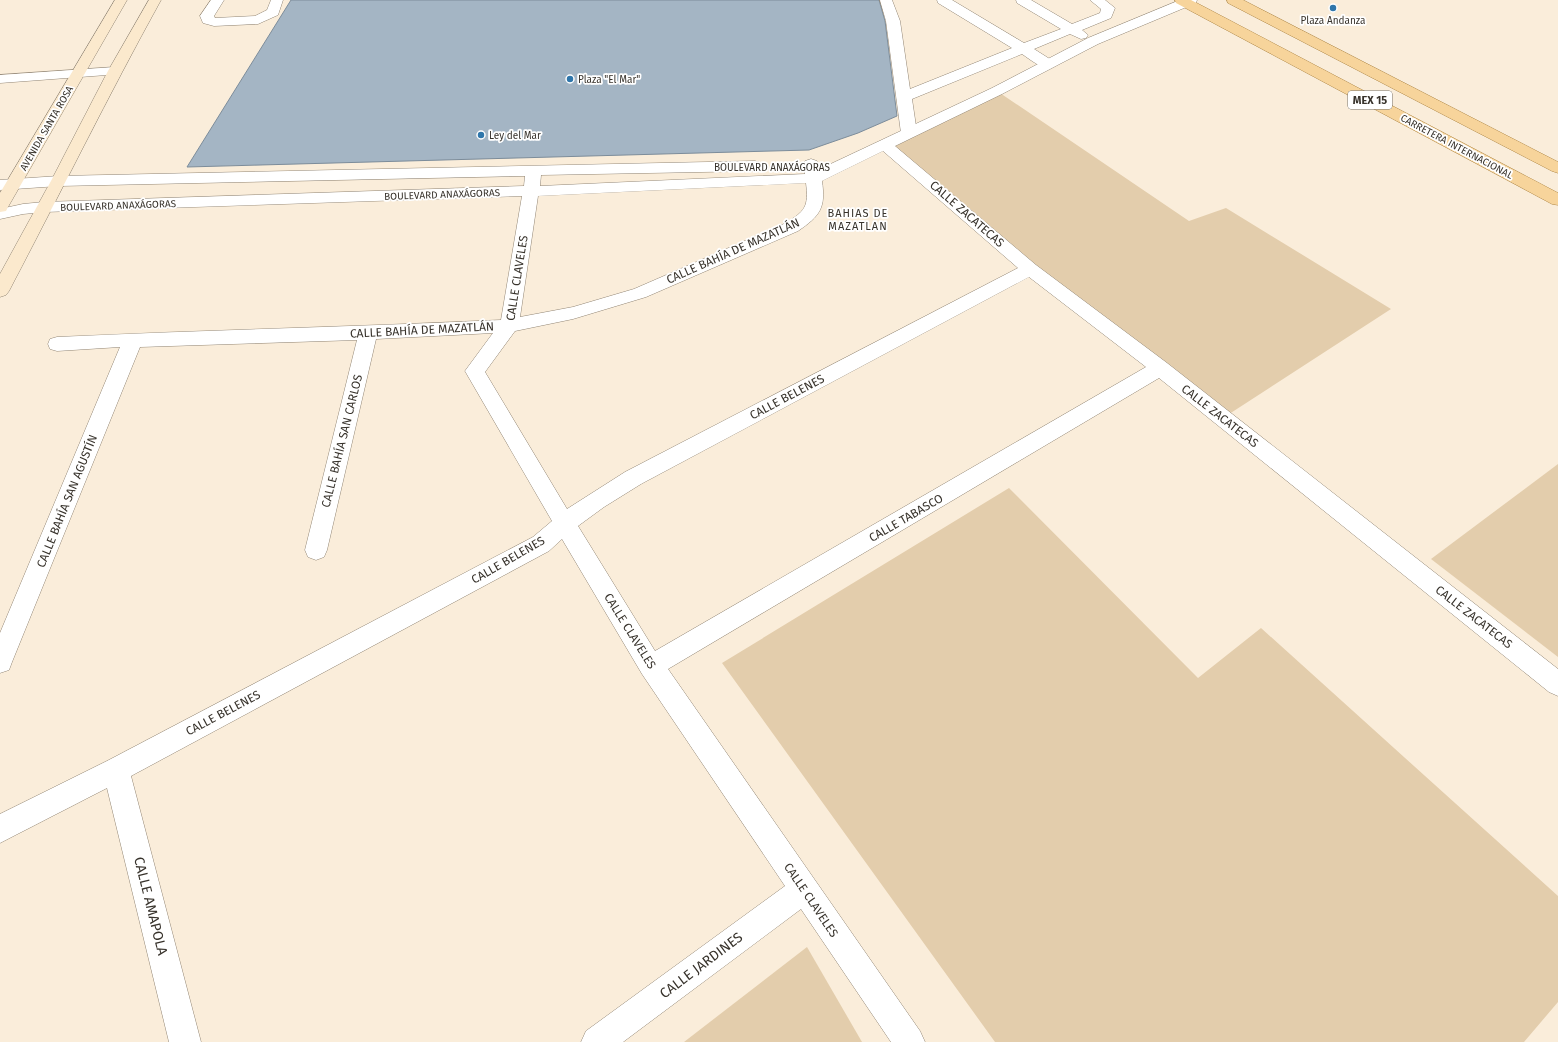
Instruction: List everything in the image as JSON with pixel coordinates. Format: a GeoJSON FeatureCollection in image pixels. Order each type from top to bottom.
{"type":"FeatureCollection","features":[{"type":"Feature","properties":{"kind":"main road","name":"AVENIDA SANTA ROSA"},"geometry":{"type":"LineString","coordinates":[[0,207],[7,185],[79,73],[120,0]]}},
{"type":"Feature","properties":{"kind":"main road"},"geometry":{"type":"LineString","coordinates":[[0,291],[59,181],[115,71],[155,0]]}},
{"type":"Feature","properties":{"kind":"main road","name":"MEX 15"},"geometry":{"type":"LineString","coordinates":[[1233,0],[1557,167]]}},
{"type":"Feature","properties":{"kind":"main road","name":"CARRETERA INTERNACIONAL"},"geometry":{"type":"LineString","coordinates":[[1186,1],[1558,200]]}},
{"type":"Feature","properties":{"kind":"street"},"geometry":{"type":"LineString","coordinates":[[218,0],[207,16],[208,20],[214,22],[258,20],[273,12],[278,0]]}},
{"type":"Feature","properties":{"kind":"street"},"geometry":{"type":"LineString","coordinates":[[886,0],[893,21],[909,133]]}},
{"type":"Feature","properties":{"kind":"street"},"geometry":{"type":"LineString","coordinates":[[942,0],[1048,64]]}},
{"type":"Feature","properties":{"kind":"street"},"geometry":{"type":"LineString","coordinates":[[1022,0],[1093,41]]}},
{"type":"Feature","properties":{"kind":"street"},"geometry":{"type":"LineString","coordinates":[[904,97],[1106,15],[1108,8],[1096,0]]}},
{"type":"Feature","properties":{"kind":"street","name":"BOULEVARD ANAXÁGORAS"},"geometry":{"type":"LineString","coordinates":[[44,207],[531,191],[813,171],[836,166],[885,145],[997,91],[1093,41],[1186,1]]}},
{"type":"Feature","properties":{"kind":"street","name":"AVENIDA SANTA ROSA"},"geometry":{"type":"LineString","coordinates":[[79,73],[115,71]]}},
{"type":"Feature","properties":{"kind":"street"},"geometry":{"type":"LineString","coordinates":[[0,79],[79,73]]}},
{"type":"Feature","properties":{"kind":"street","name":"CALLE ZACATECAS"},"geometry":{"type":"LineString","coordinates":[[885,145],[1030,269],[1160,368],[1558,684]]}},
{"type":"Feature","properties":{"kind":"street","name":"BOULEVARD ANAXÁGORAS"},"geometry":{"type":"LineString","coordinates":[[59,181],[534,172],[813,171]]}},
{"type":"Feature","properties":{"kind":"street","name":"CALLE BAHÍA DE MAZATLÁN"},"geometry":{"type":"LineString","coordinates":[[57,344],[133,340],[368,333],[510,326],[574,313],[626,297],[792,227],[806,218],[814,208],[813,171]]}},
{"type":"Feature","properties":{"kind":"street","name":"CALLE CLAVELES"},"geometry":{"type":"LineString","coordinates":[[534,172],[510,326],[475,370],[564,523],[651,666],[909,1042]]}},
{"type":"Feature","properties":{"kind":"street","name":"AVENIDA SANTA ROSA"},"geometry":{"type":"LineString","coordinates":[[7,185],[59,181]]}},
{"type":"Feature","properties":{"kind":"street"},"geometry":{"type":"LineString","coordinates":[[0,214],[23,209],[44,207]]}},
{"type":"Feature","properties":{"kind":"street","name":"CALLE BELENES"},"geometry":{"type":"LineString","coordinates":[[0,829],[116,770],[541,544],[564,523],[610,491],[633,478],[1030,269]]}},
{"type":"Feature","properties":{"kind":"street","name":"CALLE BAHÍA SAN CARLOS"},"geometry":{"type":"LineString","coordinates":[[316,550],[368,333]]}},
{"type":"Feature","properties":{"kind":"street","name":"CALLE BAHÍA SAN AGUSTÍN"},"geometry":{"type":"LineString","coordinates":[[0,662],[133,340]]}},
{"type":"Feature","properties":{"kind":"street","name":"CALLE TABASCO"},"geometry":{"type":"LineString","coordinates":[[651,666],[1160,368]]}},
{"type":"Feature","properties":{"kind":"street","name":"CALLE AMAPOLA"},"geometry":{"type":"LineString","coordinates":[[116,770],[185,1042]]}},
{"type":"Feature","properties":{"kind":"street","name":"CALLE JARDINES"},"geometry":{"type":"LineString","coordinates":[[597,1042],[804,889]]}},
{"type":"Feature","properties":{"kind":"shaded area"},"geometry":{"type":"Polygon","coordinates":[[[997,91],[1189,221],[1226,208],[1391,309],[1223,418],[885,145],[997,91]]]}},
{"type":"Feature","properties":{"kind":"shaded area"},"geometry":{"type":"Polygon","coordinates":[[[1558,464],[1558,657],[1431,559],[1558,464]]]}},
{"type":"Feature","properties":{"kind":"shaded area"},"geometry":{"type":"Polygon","coordinates":[[[1009,488],[1198,678],[1261,628],[1558,896],[1558,1002],[1524,1042],[995,1042],[722,663],[1009,488]]]}},
{"type":"Feature","properties":{"kind":"shaded area"},"geometry":{"type":"Polygon","coordinates":[[[807,947],[862,1042],[684,1042],[807,947]]]}},
{"type":"Feature","properties":{"kind":"building","name":"Plaza \"El Mar\""},"geometry":{"type":"Polygon","coordinates":[[[291,0],[879,0],[885,21],[897,116],[858,133],[809,150],[187,167],[291,0]]]}},
{"type":"Feature","properties":{"kind":"place","name":"Plaza Andanza"},"geometry":{"type":"Point","coordinates":[1333,8]}},
{"type":"Feature","properties":{"kind":"place","name":"Plaza \"El Mar\""},"geometry":{"type":"Point","coordinates":[570,79]}},
{"type":"Feature","properties":{"kind":"place","name":"Ley del Mar"},"geometry":{"type":"Point","coordinates":[481,135]}},
{"type":"Feature","properties":{"kind":"district","name":"BAHIAS DE MAZATLAN"},"geometry":{"type":"Point","coordinates":[858,219]}}]}
